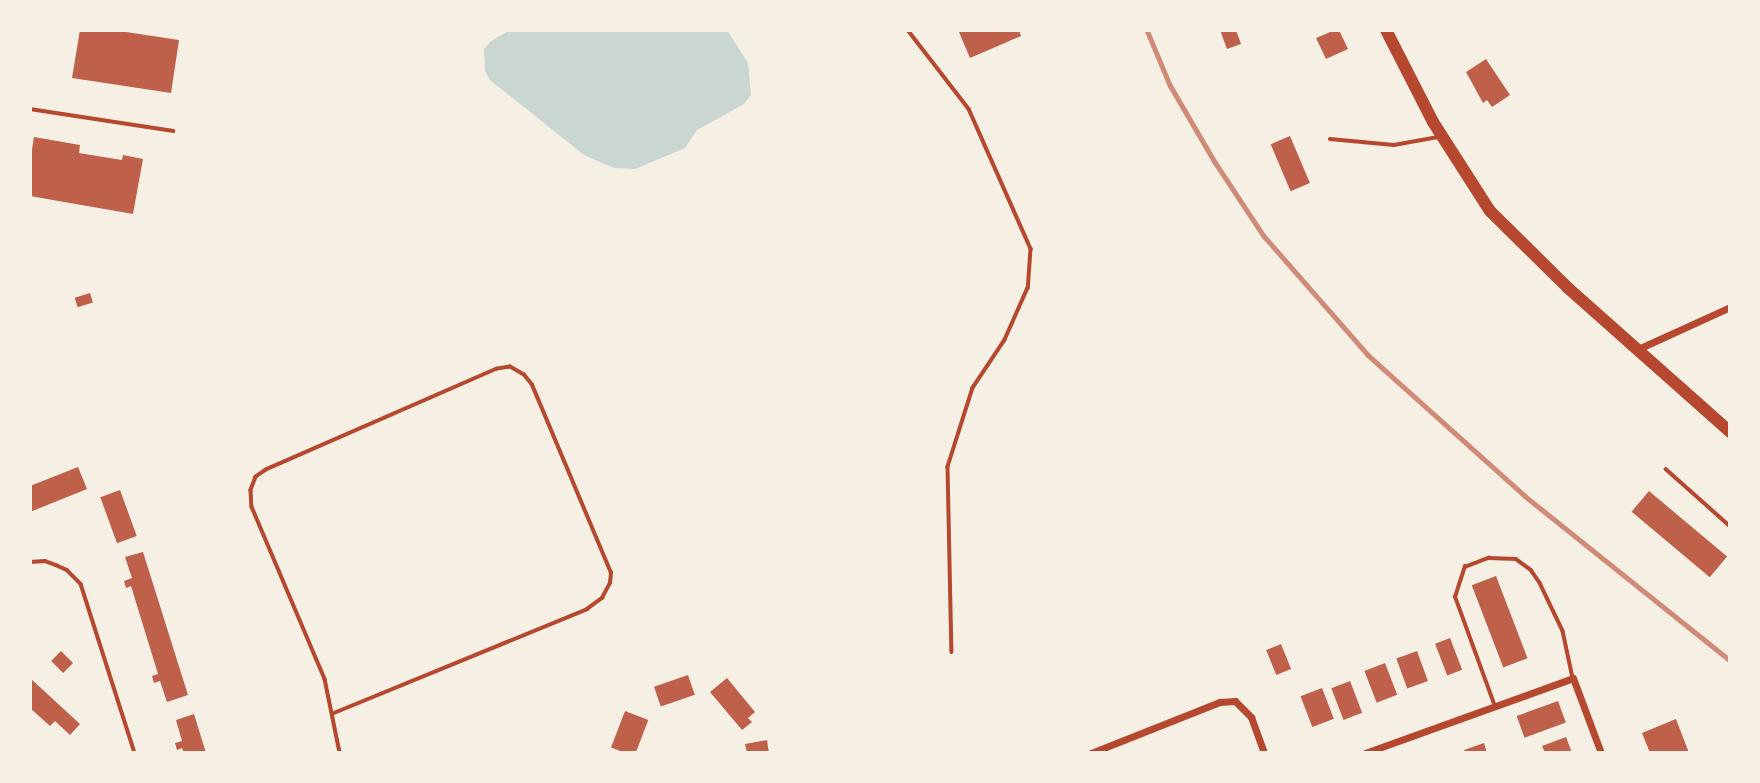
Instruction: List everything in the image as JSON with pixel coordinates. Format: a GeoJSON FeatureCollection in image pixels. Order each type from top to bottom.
{"type":"FeatureCollection","features":[{"type":"Feature","properties":{"kind":"main road"},"geometry":{"type":"LineString","coordinates":[[1386,30],[1441,136],[1490,211],[1568,288],[1730,432]]}},
{"type":"Feature","properties":{"kind":"street"},"geometry":{"type":"LineString","coordinates":[[1638,349],[1730,307]]}},
{"type":"Feature","properties":{"kind":"street"},"geometry":{"type":"LineString","coordinates":[[1365,753],[1573,678],[1601,753]]}},
{"type":"Feature","properties":{"kind":"street"},"geometry":{"type":"LineString","coordinates":[[1091,753],[1220,702],[1235,701],[1251,717],[1264,753]]}},
{"type":"Feature","properties":{"kind":"lane"},"geometry":{"type":"LineString","coordinates":[[908,30],[969,109],[1031,249],[1028,288],[1005,340],[973,388],[948,467],[953,652]]}},
{"type":"Feature","properties":{"kind":"lane"},"geometry":{"type":"LineString","coordinates":[[30,109],[173,131]]}},
{"type":"Feature","properties":{"kind":"lane"},"geometry":{"type":"LineString","coordinates":[[1330,139],[1394,145],[1441,136]]}},
{"type":"Feature","properties":{"kind":"lane"},"geometry":{"type":"LineString","coordinates":[[334,713],[587,609],[602,598],[610,583],[611,573],[532,384],[524,375],[510,367],[471,380],[266,470],[256,477],[250,490],[252,507],[325,679],[340,753]]}},
{"type":"Feature","properties":{"kind":"lane"},"geometry":{"type":"LineString","coordinates":[[1666,469],[1730,526]]}},
{"type":"Feature","properties":{"kind":"lane"},"geometry":{"type":"LineString","coordinates":[[1495,706],[1455,597],[1465,567],[1489,558],[1516,559],[1531,570],[1563,631],[1573,678]]}},
{"type":"Feature","properties":{"kind":"lane"},"geometry":{"type":"LineString","coordinates":[[30,562],[45,561],[56,565],[67,570],[80,584],[135,753]]}},
{"type":"Feature","properties":{"kind":"shaded area"},"geometry":{"type":"Polygon","coordinates":[[[510,30],[727,30],[748,63],[751,95],[744,104],[697,130],[685,148],[635,169],[614,168],[584,155],[490,80],[485,71],[484,49],[491,41],[510,30]]]}},
{"type":"Feature","properties":{"kind":"building"},"geometry":{"type":"Polygon","coordinates":[[[80,30],[113,30],[179,40],[171,93],[72,78],[80,30]]]}},
{"type":"Feature","properties":{"kind":"building"},"geometry":{"type":"Polygon","coordinates":[[[1019,30],[1021,36],[970,58],[959,32],[1019,30]]]}},
{"type":"Feature","properties":{"kind":"building"},"geometry":{"type":"Polygon","coordinates":[[[1220,30],[1236,30],[1241,44],[1227,49],[1220,30]]]}},
{"type":"Feature","properties":{"kind":"building"},"geometry":{"type":"Polygon","coordinates":[[[1339,30],[1348,49],[1326,59],[1316,38],[1339,30]]]}},
{"type":"Feature","properties":{"kind":"building"},"geometry":{"type":"Polygon","coordinates":[[[1486,59],[1510,95],[1492,107],[1487,100],[1483,103],[1466,72],[1486,59]]]}},
{"type":"Feature","properties":{"kind":"building"},"geometry":{"type":"Polygon","coordinates":[[[1290,136],[1310,183],[1291,191],[1271,144],[1290,136]]]}},
{"type":"Feature","properties":{"kind":"building"},"geometry":{"type":"Polygon","coordinates":[[[34,137],[80,145],[79,153],[122,160],[123,155],[143,159],[133,214],[30,196],[30,162],[34,137]]]}},
{"type":"Feature","properties":{"kind":"building"},"geometry":{"type":"Polygon","coordinates":[[[90,293],[93,303],[78,307],[75,298],[90,293]]]}},
{"type":"Feature","properties":{"kind":"building"},"geometry":{"type":"Polygon","coordinates":[[[78,467],[87,489],[30,512],[30,486],[78,467]]]}},
{"type":"Feature","properties":{"kind":"building"},"geometry":{"type":"Polygon","coordinates":[[[120,490],[137,536],[117,543],[100,497],[120,490]]]}},
{"type":"Feature","properties":{"kind":"building"},"geometry":{"type":"Polygon","coordinates":[[[1649,491],[1727,557],[1710,577],[1632,512],[1649,491]]]}},
{"type":"Feature","properties":{"kind":"building"},"geometry":{"type":"Polygon","coordinates":[[[143,552],[188,695],[167,702],[160,681],[154,683],[152,676],[158,674],[131,586],[126,588],[124,581],[132,578],[125,557],[143,552]]]}},
{"type":"Feature","properties":{"kind":"building"},"geometry":{"type":"Polygon","coordinates":[[[1496,576],[1528,658],[1503,667],[1472,585],[1496,576]]]}},
{"type":"Feature","properties":{"kind":"building"},"geometry":{"type":"Polygon","coordinates":[[[1450,638],[1462,670],[1447,675],[1435,644],[1450,638]]]}},
{"type":"Feature","properties":{"kind":"building"},"geometry":{"type":"Polygon","coordinates":[[[1281,644],[1291,669],[1276,675],[1266,650],[1281,644]]]}},
{"type":"Feature","properties":{"kind":"building"},"geometry":{"type":"Polygon","coordinates":[[[61,651],[73,663],[63,673],[51,661],[61,651]]]}},
{"type":"Feature","properties":{"kind":"building"},"geometry":{"type":"Polygon","coordinates":[[[1417,651],[1428,681],[1407,689],[1396,659],[1417,651]]]}},
{"type":"Feature","properties":{"kind":"building"},"geometry":{"type":"Polygon","coordinates":[[[1385,663],[1397,695],[1377,703],[1364,671],[1385,663]]]}},
{"type":"Feature","properties":{"kind":"building"},"geometry":{"type":"Polygon","coordinates":[[[688,675],[695,695],[661,707],[654,687],[688,675]]]}},
{"type":"Feature","properties":{"kind":"building"},"geometry":{"type":"Polygon","coordinates":[[[30,678],[80,724],[70,735],[55,721],[50,726],[30,708],[30,678]]]}},
{"type":"Feature","properties":{"kind":"building"},"geometry":{"type":"Polygon","coordinates":[[[727,678],[755,712],[748,718],[752,722],[742,730],[710,692],[727,678]]]}},
{"type":"Feature","properties":{"kind":"building"},"geometry":{"type":"Polygon","coordinates":[[[1350,681],[1362,713],[1344,720],[1331,688],[1350,681]]]}},
{"type":"Feature","properties":{"kind":"building"},"geometry":{"type":"Polygon","coordinates":[[[1322,688],[1334,719],[1312,727],[1301,696],[1322,688]]]}},
{"type":"Feature","properties":{"kind":"building"},"geometry":{"type":"Polygon","coordinates":[[[1558,701],[1566,723],[1525,738],[1517,716],[1558,701]]]}},
{"type":"Feature","properties":{"kind":"building"},"geometry":{"type":"Polygon","coordinates":[[[625,711],[648,720],[636,753],[626,753],[611,747],[625,711]]]}},
{"type":"Feature","properties":{"kind":"building"},"geometry":{"type":"Polygon","coordinates":[[[194,714],[206,753],[184,753],[182,748],[177,750],[175,743],[182,741],[176,720],[194,714]]]}},
{"type":"Feature","properties":{"kind":"building"},"geometry":{"type":"Polygon","coordinates":[[[1676,719],[1689,753],[1650,753],[1642,733],[1676,719]]]}},
{"type":"Feature","properties":{"kind":"building"},"geometry":{"type":"Polygon","coordinates":[[[1566,737],[1572,753],[1545,753],[1542,746],[1566,737]]]}},
{"type":"Feature","properties":{"kind":"building"},"geometry":{"type":"Polygon","coordinates":[[[767,740],[769,753],[747,753],[745,744],[767,740]]]}},
{"type":"Feature","properties":{"kind":"building"},"geometry":{"type":"Polygon","coordinates":[[[1484,743],[1487,753],[1465,753],[1464,750],[1484,743]]]}},
{"type":"Feature","properties":{"kind":"railway"},"geometry":{"type":"LineString","coordinates":[[1147,30],[1170,85],[1215,162],[1264,236],[1368,355],[1525,496],[1730,660]]}}]}
